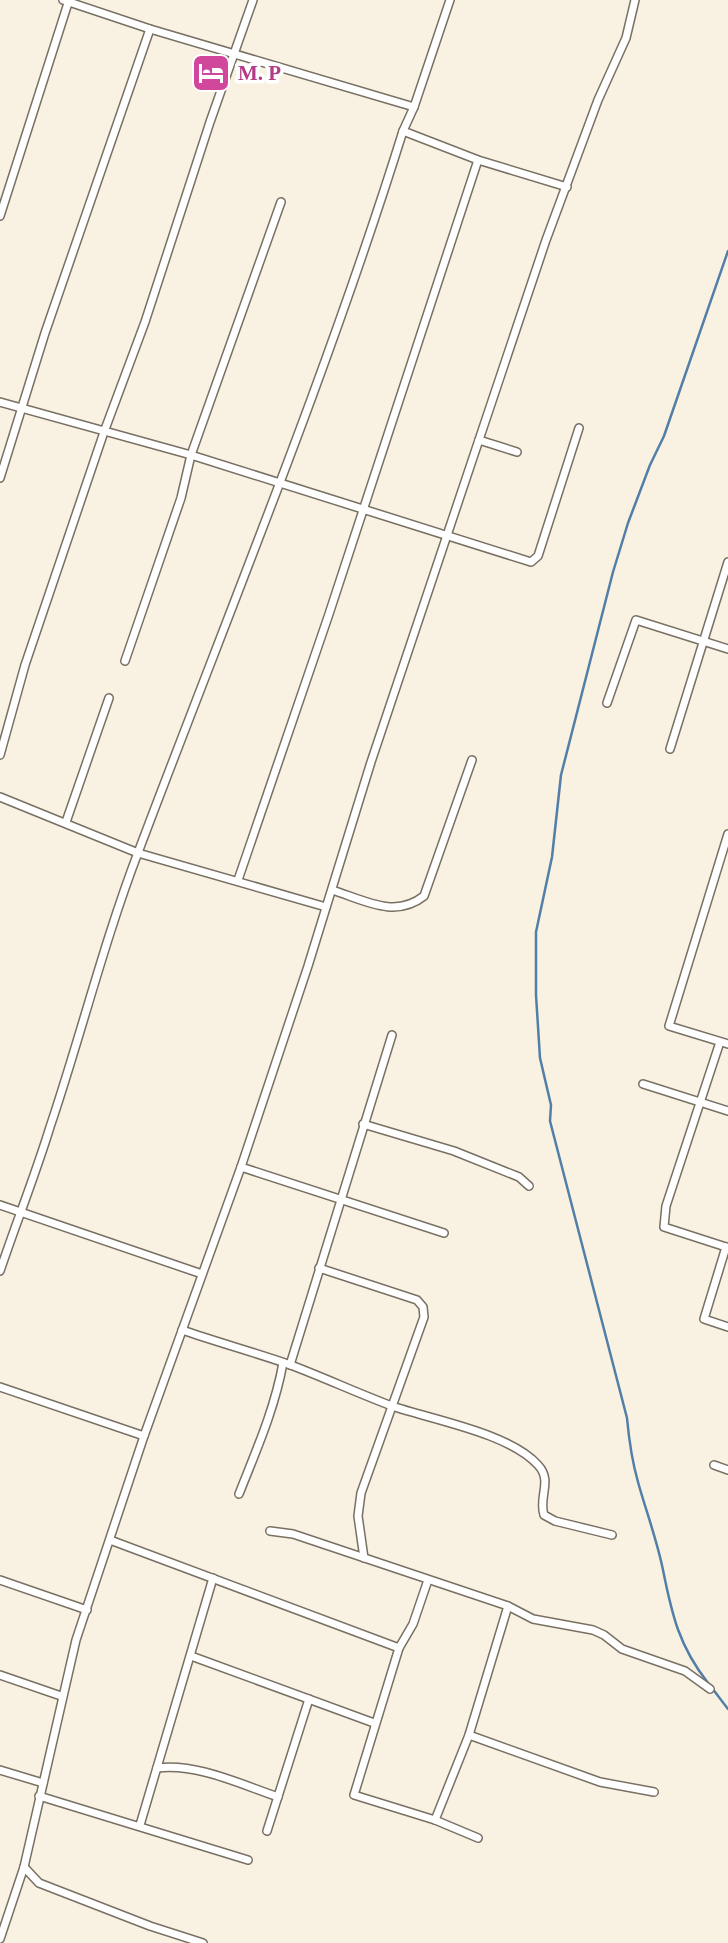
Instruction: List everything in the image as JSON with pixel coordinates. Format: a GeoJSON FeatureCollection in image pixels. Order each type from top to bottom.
{"type":"FeatureCollection","features":[{"type":"Feature","properties":{"kind":"street"},"geometry":{"type":"LineString","coordinates":[[0,755],[25,666],[104,432],[145,322],[210,121],[253,0]]}},
{"type":"Feature","properties":{"kind":"street"},"geometry":{"type":"LineString","coordinates":[[0,1271],[50,1128],[92,986],[138,852],[280,484],[450,0]]}},
{"type":"Feature","properties":{"kind":"street"},"geometry":{"type":"LineString","coordinates":[[0,1936],[24,1867],[61,1696],[76,1640],[144,1436],[241,1167],[371,762],[546,240],[598,100],[626,38],[635,0]]}},
{"type":"Feature","properties":{"kind":"street"},"geometry":{"type":"LineString","coordinates":[[0,216],[67,1],[150,29],[414,107]]}},
{"type":"Feature","properties":{"kind":"street"},"geometry":{"type":"LineString","coordinates":[[0,478],[44,333],[150,29]]}},
{"type":"Feature","properties":{"kind":"street"},"geometry":{"type":"LineString","coordinates":[[403,131],[478,160],[567,187]]}},
{"type":"Feature","properties":{"kind":"street"},"geometry":{"type":"LineString","coordinates":[[238,880],[329,614],[478,160]]}},
{"type":"Feature","properties":{"kind":"street"},"geometry":{"type":"LineString","coordinates":[[125,661],[181,498],[191,455],[281,202]]}},
{"type":"Feature","properties":{"kind":"street"},"geometry":{"type":"LineString","coordinates":[[0,402],[191,455],[531,562],[538,556],[579,428]]}},
{"type":"Feature","properties":{"kind":"street"},"geometry":{"type":"LineString","coordinates":[[479,440],[517,452]]}},
{"type":"Feature","properties":{"kind":"street"},"geometry":{"type":"LineString","coordinates":[[670,749],[728,562]]}},
{"type":"Feature","properties":{"kind":"street"},"geometry":{"type":"LineString","coordinates":[[607,704],[636,620],[728,649]]}},
{"type":"Feature","properties":{"kind":"street"},"geometry":{"type":"LineString","coordinates":[[66,822],[109,698]]}},
{"type":"Feature","properties":{"kind":"street"},"geometry":{"type":"LineString","coordinates":[[332,890],[400,909],[413,905],[424,896],[472,760]]}},
{"type":"Feature","properties":{"kind":"street"},"geometry":{"type":"LineString","coordinates":[[0,797],[138,852],[326,907]]}},
{"type":"Feature","properties":{"kind":"street"},"geometry":{"type":"LineString","coordinates":[[728,834],[669,1026],[724,1043],[700,1102],[666,1206],[664,1227],[727,1247],[704,1319],[728,1326]]}},
{"type":"Feature","properties":{"kind":"street"},"geometry":{"type":"LineString","coordinates":[[239,1494],[265,1428],[319,1268],[392,1035]]}},
{"type":"Feature","properties":{"kind":"street"},"geometry":{"type":"LineString","coordinates":[[643,1084],[728,1111]]}},
{"type":"Feature","properties":{"kind":"street"},"geometry":{"type":"LineString","coordinates":[[363,1124],[454,1152],[519,1177],[529,1186]]}},
{"type":"Feature","properties":{"kind":"street"},"geometry":{"type":"LineString","coordinates":[[241,1167],[444,1233]]}},
{"type":"Feature","properties":{"kind":"street"},"geometry":{"type":"LineString","coordinates":[[0,1205],[202,1274]]}},
{"type":"Feature","properties":{"kind":"street"},"geometry":{"type":"LineString","coordinates":[[319,1268],[417,1300],[423,1307],[424,1317],[360,1493],[358,1516],[364,1558]]}},
{"type":"Feature","properties":{"kind":"street"},"geometry":{"type":"LineString","coordinates":[[182,1330],[286,1364],[391,1405],[484,1434],[516,1448],[538,1465],[545,1476],[546,1485],[541,1506],[544,1515],[555,1521],[612,1535]]}},
{"type":"Feature","properties":{"kind":"street"},"geometry":{"type":"LineString","coordinates":[[0,1387],[144,1436]]}},
{"type":"Feature","properties":{"kind":"street"},"geometry":{"type":"LineString","coordinates":[[714,1465],[728,1470]]}},
{"type":"Feature","properties":{"kind":"street"},"geometry":{"type":"LineString","coordinates":[[270,1531],[293,1534],[508,1606],[533,1619],[593,1630],[622,1649],[685,1671],[709,1689]]}},
{"type":"Feature","properties":{"kind":"street"},"geometry":{"type":"LineString","coordinates":[[110,1539],[399,1648]]}},
{"type":"Feature","properties":{"kind":"street"},"geometry":{"type":"LineString","coordinates":[[140,1825],[213,1578]]}},
{"type":"Feature","properties":{"kind":"street"},"geometry":{"type":"LineString","coordinates":[[0,1580],[87,1610]]}},
{"type":"Feature","properties":{"kind":"street"},"geometry":{"type":"LineString","coordinates":[[428,1580],[413,1624],[399,1648],[354,1795],[435,1820],[478,1838]]}},
{"type":"Feature","properties":{"kind":"street"},"geometry":{"type":"LineString","coordinates":[[435,1820],[441,1811],[469,1735],[508,1606]]}},
{"type":"Feature","properties":{"kind":"street"},"geometry":{"type":"LineString","coordinates":[[191,1656],[374,1723]]}},
{"type":"Feature","properties":{"kind":"street"},"geometry":{"type":"LineString","coordinates":[[0,1675],[61,1696]]}},
{"type":"Feature","properties":{"kind":"street"},"geometry":{"type":"LineString","coordinates":[[267,1831],[309,1699]]}},
{"type":"Feature","properties":{"kind":"street"},"geometry":{"type":"LineString","coordinates":[[469,1735],[600,1782],[654,1792]]}},
{"type":"Feature","properties":{"kind":"street"},"geometry":{"type":"LineString","coordinates":[[157,1768],[174,1765],[190,1768],[278,1797]]}},
{"type":"Feature","properties":{"kind":"street"},"geometry":{"type":"LineString","coordinates":[[0,1770],[43,1783]]}},
{"type":"Feature","properties":{"kind":"street"},"geometry":{"type":"LineString","coordinates":[[39,1796],[248,1860]]}},
{"type":"Feature","properties":{"kind":"street"},"geometry":{"type":"LineString","coordinates":[[24,1867],[39,1883],[150,1926],[203,1943]]}},
{"type":"Feature","properties":{"kind":"waterway"},"geometry":{"type":"LineString","coordinates":[[708,1683],[683,1643],[674,1616],[658,1548],[636,1474],[627,1418],[550,1121],[551,1105],[540,1058],[536,932],[552,857],[561,775],[613,572],[628,523],[664,436],[728,251]]}},
{"type":"Feature","properties":{"kind":"waterway"},"geometry":{"type":"LineString","coordinates":[[712,1688],[728,1709]]}},
{"type":"Feature","properties":{"kind":"place","name":"M. P"},"geometry":{"type":"Point","coordinates":[211,73]}}]}
